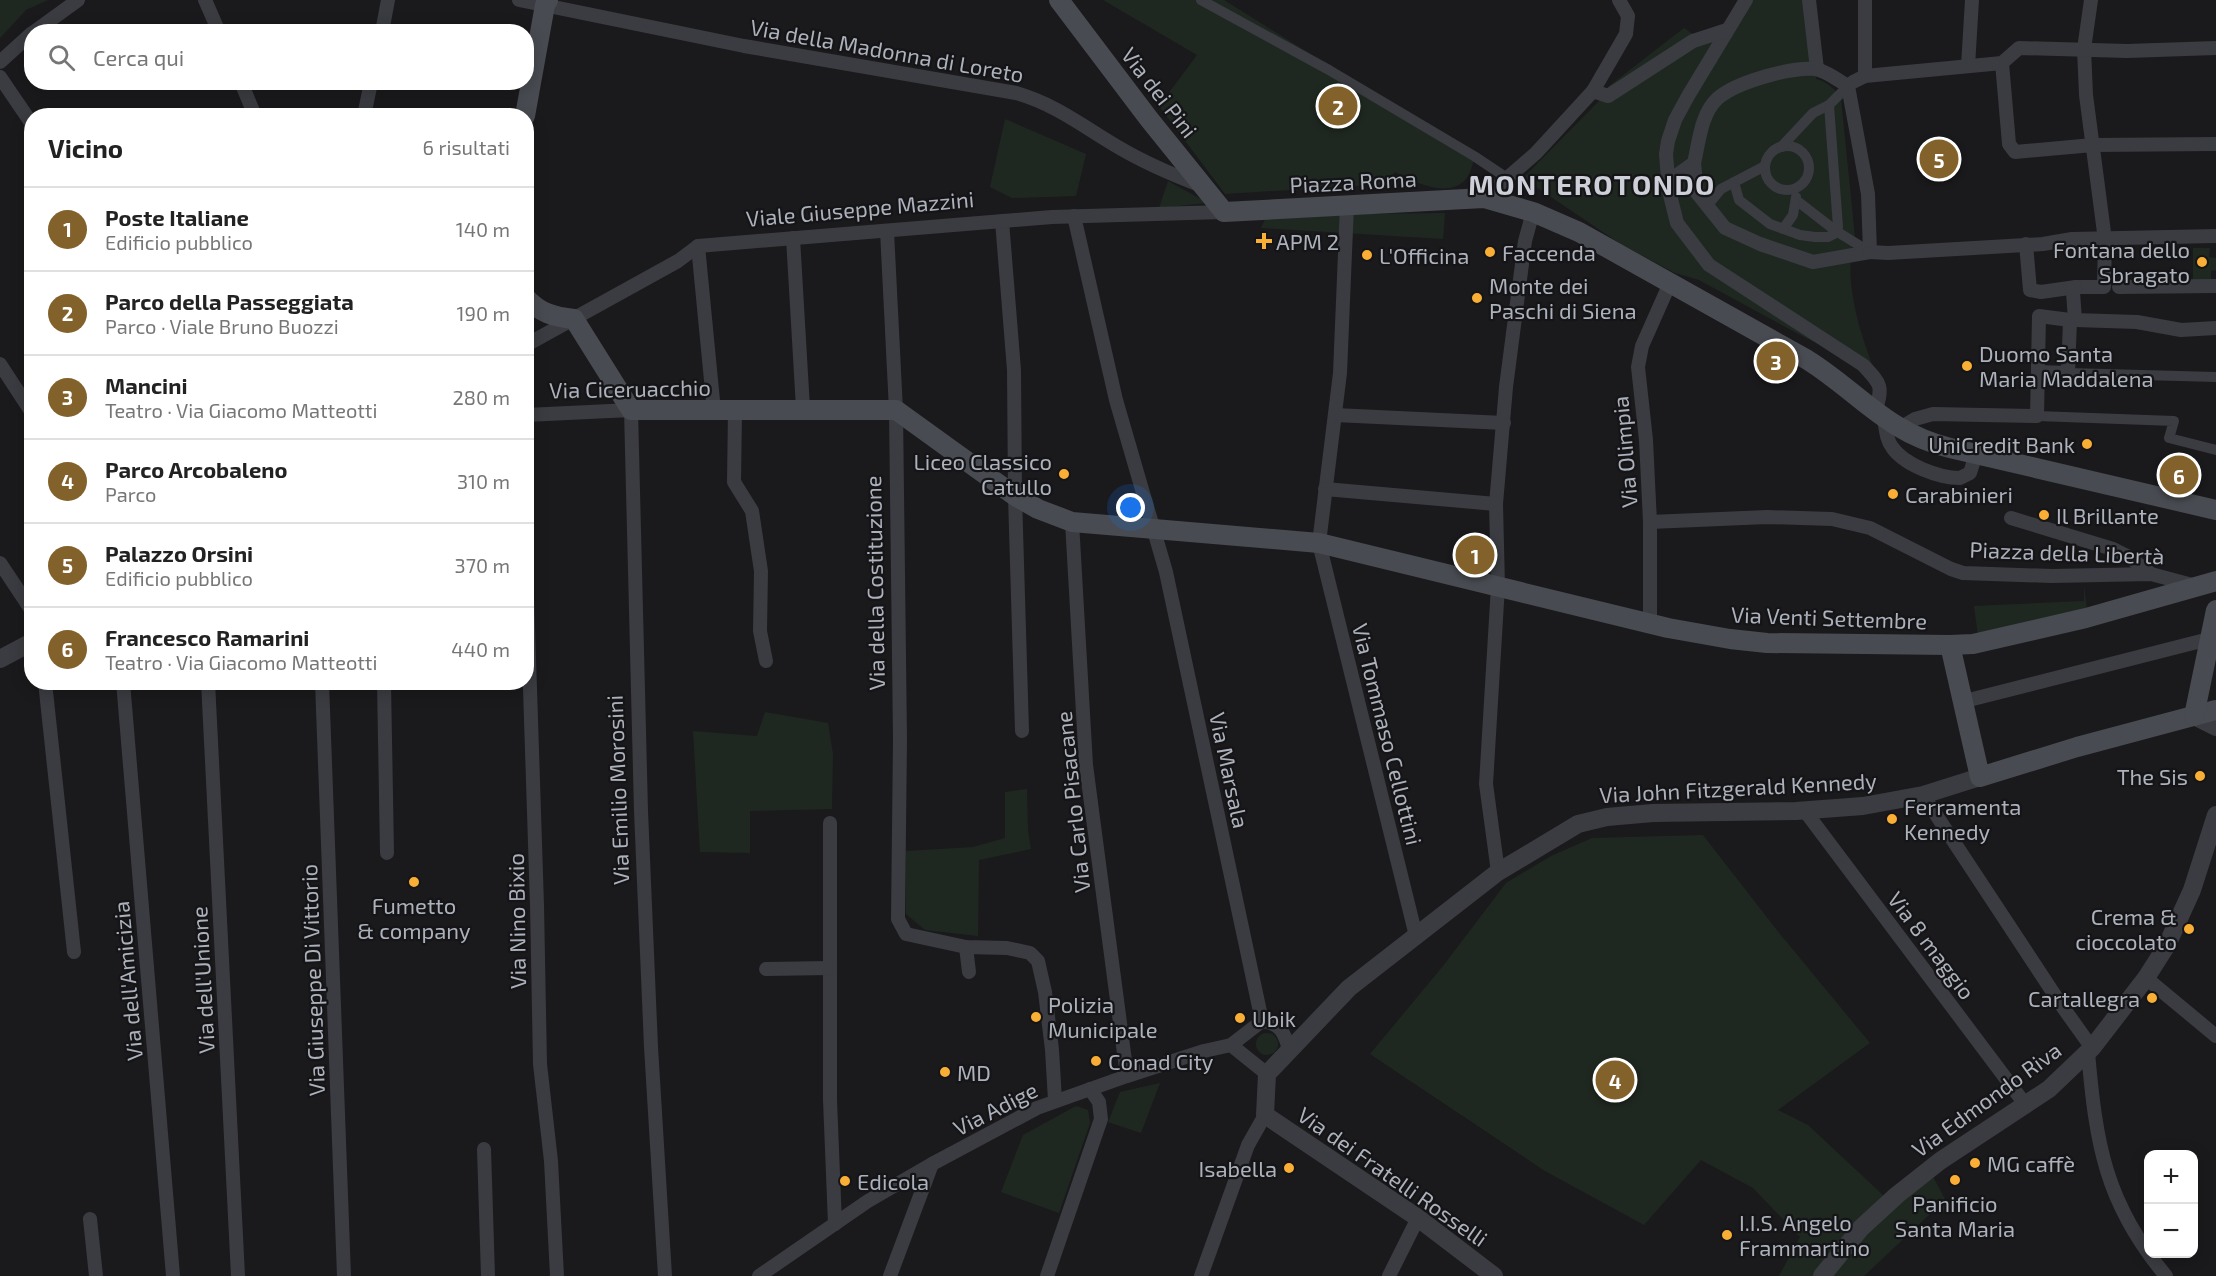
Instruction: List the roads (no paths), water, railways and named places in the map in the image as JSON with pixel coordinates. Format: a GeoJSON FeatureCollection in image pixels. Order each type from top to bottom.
{"type":"FeatureCollection","features":[{"type":"Feature","properties":{"kind":"main road","name":"Via dei Pini"},"geometry":{"type":"LineString","coordinates":[[1059,0],[1224,212]]}},
{"type":"Feature","properties":{"kind":"main road"},"geometry":{"type":"LineString","coordinates":[[534,67],[546,2]]}},
{"type":"Feature","properties":{"kind":"main road"},"geometry":{"type":"LineString","coordinates":[[526,108],[530,90]]}},
{"type":"Feature","properties":{"kind":"main road","name":"Piazza Roma"},"geometry":{"type":"LineString","coordinates":[[1224,212],[1484,198],[1533,212],[1579,232],[1815,365],[1886,420],[1931,443],[2216,510]]}},
{"type":"Feature","properties":{"kind":"main road"},"geometry":{"type":"LineString","coordinates":[[534,305],[544,313],[555,317],[574,319],[597,360],[631,410]]}},
{"type":"Feature","properties":{"kind":"main road","name":"Via Ciceruacchio"},"geometry":{"type":"LineString","coordinates":[[631,410],[714,411],[803,408],[896,410]]}},
{"type":"Feature","properties":{"kind":"main road"},"geometry":{"type":"LineString","coordinates":[[896,410],[1015,496],[1050,515],[1072,522],[1318,543]]}},
{"type":"Feature","properties":{"kind":"main road","name":"Via Venti Settembre"},"geometry":{"type":"LineString","coordinates":[[1318,543],[1650,624],[1746,641],[1973,644],[2051,627],[2207,584]]}},
{"type":"Feature","properties":{"kind":"main road"},"geometry":{"type":"LineString","coordinates":[[2194,716],[2216,610]]}},
{"type":"Feature","properties":{"kind":"main road"},"geometry":{"type":"LineString","coordinates":[[1950,645],[1961,702],[1980,777],[2077,747],[2216,710]]}},
{"type":"Feature","properties":{"kind":"street"},"geometry":{"type":"LineString","coordinates":[[44,24],[78,0]]}},
{"type":"Feature","properties":{"kind":"street"},"geometry":{"type":"LineString","coordinates":[[205,0],[216,24]]}},
{"type":"Feature","properties":{"kind":"street"},"geometry":{"type":"LineString","coordinates":[[384,24],[388,0]]}},
{"type":"Feature","properties":{"kind":"street","name":"Via della Madonna di Loreto"},"geometry":{"type":"LineString","coordinates":[[519,0],[546,2],[744,46],[1016,93],[1041,100],[1140,160],[1204,187]]}},
{"type":"Feature","properties":{"kind":"street"},"geometry":{"type":"LineString","coordinates":[[1201,0],[1329,70],[1508,178]]}},
{"type":"Feature","properties":{"kind":"street"},"geometry":{"type":"LineString","coordinates":[[1484,198],[1536,153],[1593,91],[1626,34],[1628,16],[1619,0]]}},
{"type":"Feature","properties":{"kind":"street"},"geometry":{"type":"LineString","coordinates":[[1746,0],[1675,120],[1666,154],[1677,223],[1709,265],[1863,365],[1876,379],[1881,391],[1887,438],[1893,448],[1906,460],[1928,470],[1960,478],[1970,473],[1976,454]]}},
{"type":"Feature","properties":{"kind":"street"},"geometry":{"type":"LineString","coordinates":[[1809,0],[1818,69]]}},
{"type":"Feature","properties":{"kind":"street"},"geometry":{"type":"LineString","coordinates":[[1865,0],[1855,81],[1868,194],[1870,252]]}},
{"type":"Feature","properties":{"kind":"street"},"geometry":{"type":"LineString","coordinates":[[1968,66],[1972,0]]}},
{"type":"Feature","properties":{"kind":"street"},"geometry":{"type":"LineString","coordinates":[[2091,0],[2084,49],[2086,95],[2110,287]]}},
{"type":"Feature","properties":{"kind":"street"},"geometry":{"type":"LineString","coordinates":[[1593,91],[1608,96],[1693,41],[1727,30]]}},
{"type":"Feature","properties":{"kind":"street"},"geometry":{"type":"LineString","coordinates":[[0,62],[24,40]]}},
{"type":"Feature","properties":{"kind":"street"},"geometry":{"type":"LineString","coordinates":[[2216,48],[2127,51],[2019,48],[2002,63],[1855,81],[1818,69],[1767,76],[1745,83],[1717,99],[1704,120],[1694,163],[1697,193],[1725,228],[1760,244],[1812,262],[1870,252],[1888,253],[2072,239],[2216,236]]}},
{"type":"Feature","properties":{"kind":"street"},"geometry":{"type":"LineString","coordinates":[[2002,63],[2009,144],[2015,152],[2093,145],[2216,144]]}},
{"type":"Feature","properties":{"kind":"street"},"geometry":{"type":"LineString","coordinates":[[0,77],[24,112]]}},
{"type":"Feature","properties":{"kind":"street"},"geometry":{"type":"LineString","coordinates":[[1707,206],[1714,195],[1765,166],[1770,154],[1781,147],[1812,113],[1829,105],[1855,81]]}},
{"type":"Feature","properties":{"kind":"street"},"geometry":{"type":"LineString","coordinates":[[244,90],[252,108]]}},
{"type":"Feature","properties":{"kind":"street"},"geometry":{"type":"LineString","coordinates":[[366,108],[369,90]]}},
{"type":"Feature","properties":{"kind":"street"},"geometry":{"type":"LineString","coordinates":[[1734,182],[1739,200],[1744,206],[1770,224],[1800,235],[1828,237],[1834,234],[1838,227],[1838,216],[1829,105]]}},
{"type":"Feature","properties":{"kind":"street"},"geometry":{"type":"LineString","coordinates":[[1765,166],[1769,180],[1774,186],[1780,189],[1793,189],[1801,185],[1806,179],[1809,165],[1807,158],[1796,148],[1781,147]]}},
{"type":"Feature","properties":{"kind":"street"},"geometry":{"type":"LineString","coordinates":[[1669,181],[1694,163]]}},
{"type":"Feature","properties":{"kind":"street"},"geometry":{"type":"LineString","coordinates":[[1783,229],[1793,215],[1796,200],[1793,189]]}},
{"type":"Feature","properties":{"kind":"street"},"geometry":{"type":"LineString","coordinates":[[1796,200],[1836,231],[1870,252]]}},
{"type":"Feature","properties":{"kind":"street"},"geometry":{"type":"LineString","coordinates":[[1318,543],[1341,367],[1347,205]]}},
{"type":"Feature","properties":{"kind":"street","name":"Viale Giuseppe Mazzini"},"geometry":{"type":"LineString","coordinates":[[698,246],[1074,216],[1224,212]]}},
{"type":"Feature","properties":{"kind":"street"},"geometry":{"type":"LineString","coordinates":[[1498,872],[1486,783],[1497,586],[1496,504],[1506,387],[1525,241],[1533,212]]}},
{"type":"Feature","properties":{"kind":"street","name":"Via Marsala"},"geometry":{"type":"LineString","coordinates":[[1074,216],[1116,400],[1166,572],[1262,1021]]}},
{"type":"Feature","properties":{"kind":"street"},"geometry":{"type":"LineString","coordinates":[[1002,221],[1014,370],[1022,731]]}},
{"type":"Feature","properties":{"kind":"street","name":"Via della Costituzione"},"geometry":{"type":"LineString","coordinates":[[887,231],[896,410],[900,739],[898,920],[906,934],[966,947],[1007,948],[1030,953],[1038,961],[1045,992],[1055,1100]]}},
{"type":"Feature","properties":{"kind":"street"},"geometry":{"type":"LineString","coordinates":[[793,238],[803,408]]}},
{"type":"Feature","properties":{"kind":"street"},"geometry":{"type":"LineString","coordinates":[[2026,244],[2030,290],[2041,292],[2076,287],[2216,286]]}},
{"type":"Feature","properties":{"kind":"street"},"geometry":{"type":"LineString","coordinates":[[534,341],[678,261],[698,246]]}},
{"type":"Feature","properties":{"kind":"street"},"geometry":{"type":"LineString","coordinates":[[698,246],[714,411]]}},
{"type":"Feature","properties":{"kind":"street","name":"Via Olimpia"},"geometry":{"type":"LineString","coordinates":[[1650,624],[1650,522],[1646,440],[1638,367],[1642,346],[1670,283]]}},
{"type":"Feature","properties":{"kind":"street"},"geometry":{"type":"LineString","coordinates":[[2076,287],[2073,292],[2075,320],[2137,322],[2181,330],[2216,328]]}},
{"type":"Feature","properties":{"kind":"street"},"geometry":{"type":"LineString","coordinates":[[2037,416],[2039,316],[2070,320],[2068,373]]}},
{"type":"Feature","properties":{"kind":"street"},"geometry":{"type":"LineString","coordinates":[[0,364],[24,401]]}},
{"type":"Feature","properties":{"kind":"street"},"geometry":{"type":"LineString","coordinates":[[2038,372],[2216,377]]}},
{"type":"Feature","properties":{"kind":"street","name":"Via Ciceruacchio"},"geometry":{"type":"LineString","coordinates":[[534,415],[631,410]]}},
{"type":"Feature","properties":{"kind":"street","name":"Via Emilio Morosini"},"geometry":{"type":"LineString","coordinates":[[631,410],[641,811],[651,1047],[665,1276]]}},
{"type":"Feature","properties":{"kind":"street","name":"Via Ciceruacchio"},"geometry":{"type":"LineString","coordinates":[[735,410],[734,482],[752,511],[761,571],[760,631],[766,661]]}},
{"type":"Feature","properties":{"kind":"street"},"geometry":{"type":"LineString","coordinates":[[1886,420],[1933,414],[2099,416],[2174,421],[2169,438],[2216,450]]}},
{"type":"Feature","properties":{"kind":"street"},"geometry":{"type":"LineString","coordinates":[[1335,415],[1504,423]]}},
{"type":"Feature","properties":{"kind":"street"},"geometry":{"type":"LineString","coordinates":[[1325,489],[1496,504]]}},
{"type":"Feature","properties":{"kind":"street","name":"Piazza della Libertà"},"geometry":{"type":"LineString","coordinates":[[1650,522],[1767,517],[1832,519],[1870,528],[1951,569],[1968,573],[2151,574],[2207,584]]}},
{"type":"Feature","properties":{"kind":"street"},"geometry":{"type":"LineString","coordinates":[[2011,518],[2113,549],[2129,557],[2151,574]]}},
{"type":"Feature","properties":{"kind":"street","name":"Via Carlo Pisacane"},"geometry":{"type":"LineString","coordinates":[[1072,522],[1086,765],[1127,1076]]}},
{"type":"Feature","properties":{"kind":"street","name":"Via Tommaso Cellottini"},"geometry":{"type":"LineString","coordinates":[[1318,543],[1416,936]]}},
{"type":"Feature","properties":{"kind":"street"},"geometry":{"type":"LineString","coordinates":[[0,563],[24,599]]}},
{"type":"Feature","properties":{"kind":"street"},"geometry":{"type":"LineString","coordinates":[[1961,702],[2209,639]]}},
{"type":"Feature","properties":{"kind":"street"},"geometry":{"type":"LineString","coordinates":[[0,659],[24,646]]}},
{"type":"Feature","properties":{"kind":"street"},"geometry":{"type":"LineString","coordinates":[[46,690],[74,952]]}},
{"type":"Feature","properties":{"kind":"street","name":"Via dell'Amicizia"},"geometry":{"type":"LineString","coordinates":[[124,690],[174,1276]]}},
{"type":"Feature","properties":{"kind":"street","name":"Via dell'Unione"},"geometry":{"type":"LineString","coordinates":[[208,690],[238,1276]]}},
{"type":"Feature","properties":{"kind":"street","name":"Via Giuseppe Di Vittorio"},"geometry":{"type":"LineString","coordinates":[[322,690],[344,1276]]}},
{"type":"Feature","properties":{"kind":"street"},"geometry":{"type":"LineString","coordinates":[[384,690],[387,853]]}},
{"type":"Feature","properties":{"kind":"street","name":"Via Nino Bixio"},"geometry":{"type":"LineString","coordinates":[[530,690],[540,1064],[550,1161],[557,1276]]}},
{"type":"Feature","properties":{"kind":"street"},"geometry":{"type":"LineString","coordinates":[[2194,716],[2216,728]]}},
{"type":"Feature","properties":{"kind":"street","name":"Via John Fitzgerald Kennedy"},"geometry":{"type":"LineString","coordinates":[[1267,1074],[1349,988],[1498,872],[1565,831],[1596,819],[1669,812],[1805,811],[1872,805],[1923,795],[1980,777]]}},
{"type":"Feature","properties":{"kind":"street"},"geometry":{"type":"LineString","coordinates":[[1923,795],[2090,1050],[2097,1128],[2113,1189],[2133,1232],[2166,1276]]}},
{"type":"Feature","properties":{"kind":"street","name":"Via 8 maggio"},"geometry":{"type":"LineString","coordinates":[[1805,811],[2025,1104]]}},
{"type":"Feature","properties":{"kind":"street","name":"Via Edmondo Riva"},"geometry":{"type":"LineString","coordinates":[[1822,1276],[1869,1220],[1897,1195],[1940,1161],[2058,1081],[2090,1050],[2146,978],[2167,945],[2199,872],[2216,815]]}},
{"type":"Feature","properties":{"kind":"street"},"geometry":{"type":"LineString","coordinates":[[830,823],[830,1100],[835,1224]]}},
{"type":"Feature","properties":{"kind":"street"},"geometry":{"type":"LineString","coordinates":[[966,947],[969,972]]}},
{"type":"Feature","properties":{"kind":"street"},"geometry":{"type":"LineString","coordinates":[[766,969],[830,968]]}},
{"type":"Feature","properties":{"kind":"street"},"geometry":{"type":"LineString","coordinates":[[2146,978],[2216,1036]]}},
{"type":"Feature","properties":{"kind":"street"},"geometry":{"type":"LineString","coordinates":[[1201,1276],[1248,1145],[1265,1115],[1267,1074],[1231,1045],[1262,1021],[1280,1026],[1289,1050]]}},
{"type":"Feature","properties":{"kind":"street","name":"Via Adige"},"geometry":{"type":"LineString","coordinates":[[759,1276],[868,1201],[1037,1108],[1197,1053],[1231,1045]]}},
{"type":"Feature","properties":{"kind":"street"},"geometry":{"type":"LineString","coordinates":[[1047,1276],[1101,1119],[1100,1102],[1090,1089]]}},
{"type":"Feature","properties":{"kind":"street","name":"Via dei Fratelli Rosselli"},"geometry":{"type":"LineString","coordinates":[[1265,1115],[1418,1218],[1494,1276]]}},
{"type":"Feature","properties":{"kind":"street"},"geometry":{"type":"LineString","coordinates":[[484,1149],[488,1276]]}},
{"type":"Feature","properties":{"kind":"street"},"geometry":{"type":"LineString","coordinates":[[890,1276],[932,1164]]}},
{"type":"Feature","properties":{"kind":"street"},"geometry":{"type":"LineString","coordinates":[[1389,1276],[1418,1218]]}},
{"type":"Feature","properties":{"kind":"street"},"geometry":{"type":"LineString","coordinates":[[90,1219],[96,1276]]}},
{"type":"Feature","properties":{"kind":"place","name":"Parco della Passeggiata"},"geometry":{"type":"Point","coordinates":[1338,106]}},
{"type":"Feature","properties":{"kind":"place","name":"Palazzo Orsini"},"geometry":{"type":"Point","coordinates":[1939,159]}},
{"type":"Feature","properties":{"kind":"place","name":"APM 2"},"geometry":{"type":"Point","coordinates":[1264,241]}},
{"type":"Feature","properties":{"kind":"place","name":"Faccenda"},"geometry":{"type":"Point","coordinates":[1490,252]}},
{"type":"Feature","properties":{"kind":"place","name":"L'Officina"},"geometry":{"type":"Point","coordinates":[1367,255]}},
{"type":"Feature","properties":{"kind":"place","name":"Fontana dello Sbragato"},"geometry":{"type":"Point","coordinates":[2202,262]}},
{"type":"Feature","properties":{"kind":"place","name":"Monte dei Paschi di Siena"},"geometry":{"type":"Point","coordinates":[1477,298]}},
{"type":"Feature","properties":{"kind":"place","name":"Mancini"},"geometry":{"type":"Point","coordinates":[1776,361]}},
{"type":"Feature","properties":{"kind":"place","name":"Duomo Santa Maria Maddalena"},"geometry":{"type":"Point","coordinates":[1967,366]}},
{"type":"Feature","properties":{"kind":"place","name":"UniCredit Bank"},"geometry":{"type":"Point","coordinates":[2087,444]}},
{"type":"Feature","properties":{"kind":"place","name":"Liceo Classico Catullo"},"geometry":{"type":"Point","coordinates":[1064,474]}},
{"type":"Feature","properties":{"kind":"place","name":"Francesco Ramarini"},"geometry":{"type":"Point","coordinates":[2179,475]}},
{"type":"Feature","properties":{"kind":"place","name":"Carabinieri"},"geometry":{"type":"Point","coordinates":[1893,494]}},
{"type":"Feature","properties":{"kind":"place","name":"Il Brillante"},"geometry":{"type":"Point","coordinates":[2044,515]}},
{"type":"Feature","properties":{"kind":"place","name":"Poste Italiane"},"geometry":{"type":"Point","coordinates":[1475,555]}},
{"type":"Feature","properties":{"kind":"place","name":"The Sis"},"geometry":{"type":"Point","coordinates":[2200,776]}},
{"type":"Feature","properties":{"kind":"place","name":"Ferramenta Kennedy"},"geometry":{"type":"Point","coordinates":[1892,819]}},
{"type":"Feature","properties":{"kind":"place","name":"Fumetto & company"},"geometry":{"type":"Point","coordinates":[414,882]}},
{"type":"Feature","properties":{"kind":"place","name":"Crema & cioccolato"},"geometry":{"type":"Point","coordinates":[2189,929]}},
{"type":"Feature","properties":{"kind":"place","name":"Cartallegra"},"geometry":{"type":"Point","coordinates":[2152,998]}},
{"type":"Feature","properties":{"kind":"place","name":"Polizia Municipale"},"geometry":{"type":"Point","coordinates":[1036,1017]}},
{"type":"Feature","properties":{"kind":"place","name":"Ubik"},"geometry":{"type":"Point","coordinates":[1240,1018]}},
{"type":"Feature","properties":{"kind":"place","name":"Conad City"},"geometry":{"type":"Point","coordinates":[1096,1061]}},
{"type":"Feature","properties":{"kind":"place","name":"MD"},"geometry":{"type":"Point","coordinates":[945,1072]}},
{"type":"Feature","properties":{"kind":"place","name":"Parco Arcobaleno"},"geometry":{"type":"Point","coordinates":[1615,1080]}},
{"type":"Feature","properties":{"kind":"place","name":"MG caffè"},"geometry":{"type":"Point","coordinates":[1975,1163]}},
{"type":"Feature","properties":{"kind":"place","name":"Isabella"},"geometry":{"type":"Point","coordinates":[1289,1168]}},
{"type":"Feature","properties":{"kind":"place","name":"Panificio Santa Maria"},"geometry":{"type":"Point","coordinates":[1955,1180]}},
{"type":"Feature","properties":{"kind":"place","name":"Edicola"},"geometry":{"type":"Point","coordinates":[845,1181]}},
{"type":"Feature","properties":{"kind":"place","name":"I.I.S. Angelo Frammartino"},"geometry":{"type":"Point","coordinates":[1727,1235]}},
{"type":"Feature","properties":{"kind":"district","name":"MONTEROTONDO"},"geometry":{"type":"Point","coordinates":[1592,184]}}]}
